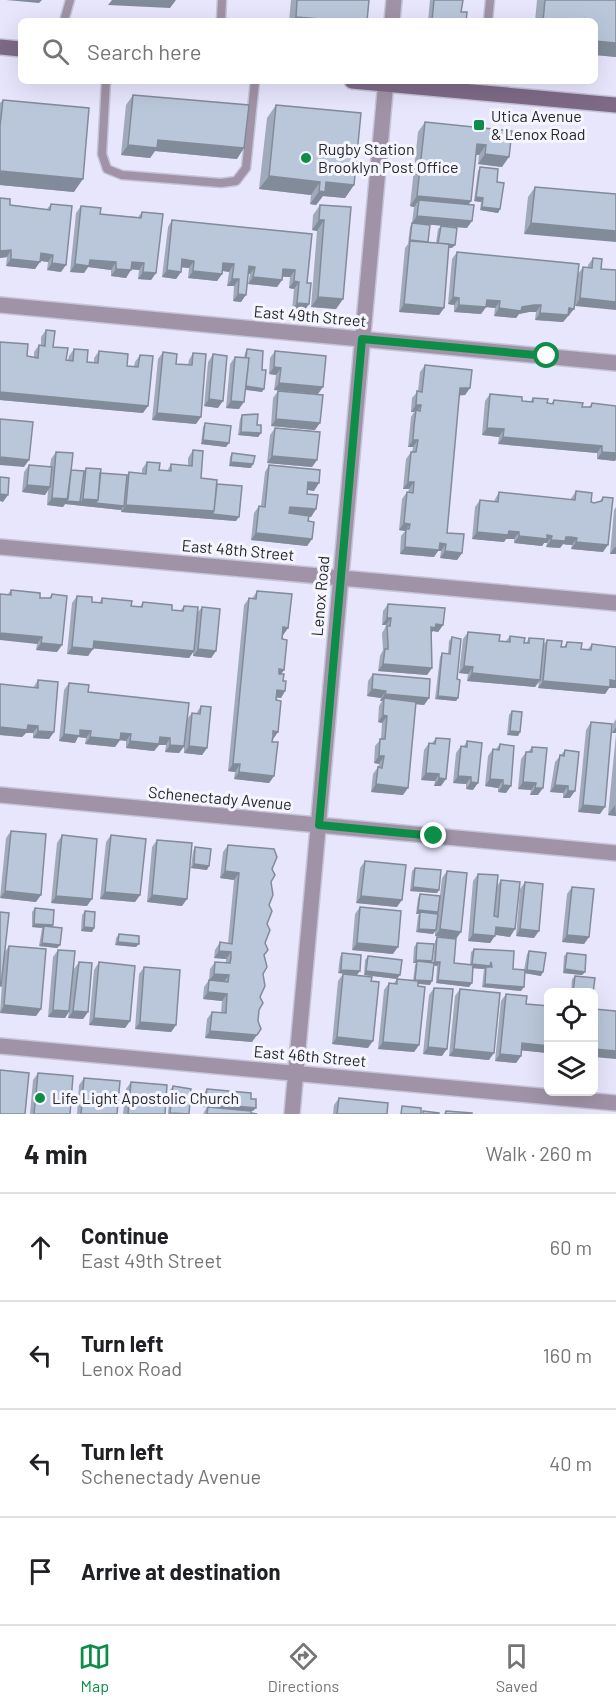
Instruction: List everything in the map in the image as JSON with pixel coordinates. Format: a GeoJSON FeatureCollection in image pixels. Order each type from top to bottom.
{"type":"FeatureCollection","features":[{"type":"Feature","properties":{"kind":"main road"},"geometry":{"type":"LineString","coordinates":[[0,47],[18,49]]}},
{"type":"Feature","properties":{"kind":"main road"},"geometry":{"type":"LineString","coordinates":[[410,84],[481,87],[616,105]]}},
{"type":"Feature","properties":{"kind":"street"},"geometry":{"type":"LineString","coordinates":[[392,18],[394,0]]}},
{"type":"Feature","properties":{"kind":"street","name":"Lenox Road"},"geometry":{"type":"LineString","coordinates":[[292,1114],[386,84]]}},
{"type":"Feature","properties":{"kind":"street","name":"East 49th Street"},"geometry":{"type":"LineString","coordinates":[[0,305],[616,363]]}},
{"type":"Feature","properties":{"kind":"street","name":"East 48th Street"},"geometry":{"type":"LineString","coordinates":[[0,547],[616,603]]}},
{"type":"Feature","properties":{"kind":"street","name":"Schenectady Avenue"},"geometry":{"type":"LineString","coordinates":[[0,795],[616,853]]}},
{"type":"Feature","properties":{"kind":"street","name":"East 46th Street"},"geometry":{"type":"LineString","coordinates":[[0,1046],[616,1103]]}},
{"type":"Feature","properties":{"kind":"lane"},"geometry":{"type":"LineString","coordinates":[[65,18],[70,0]]}},
{"type":"Feature","properties":{"kind":"lane"},"geometry":{"type":"LineString","coordinates":[[220,18],[222,0]]}},
{"type":"Feature","properties":{"kind":"lane"},"geometry":{"type":"LineString","coordinates":[[488,18],[490,0]]}},
{"type":"Feature","properties":{"kind":"lane"},"geometry":{"type":"LineString","coordinates":[[106,84],[102,154],[107,169],[122,175],[221,183],[236,181],[246,168],[255,84]]}},
{"type":"Feature","properties":{"kind":"building"},"geometry":{"type":"Polygon","coordinates":[[[297,0],[369,0],[367,18],[296,17],[297,0]]]}},
{"type":"Feature","properties":{"kind":"building"},"geometry":{"type":"Polygon","coordinates":[[[434,0],[463,0],[461,12],[467,12],[466,18],[432,18],[434,0]]]}},
{"type":"Feature","properties":{"kind":"building"},"geometry":{"type":"Polygon","coordinates":[[[545,0],[616,0],[616,43],[598,41],[598,18],[543,18],[545,0]]]}},
{"type":"Feature","properties":{"kind":"building"},"geometry":{"type":"Polygon","coordinates":[[[133,95],[249,105],[244,148],[158,140],[157,148],[128,145],[133,95]]]}},
{"type":"Feature","properties":{"kind":"building"},"geometry":{"type":"Polygon","coordinates":[[[3,100],[89,108],[83,179],[0,171],[0,126],[3,100]]]}},
{"type":"Feature","properties":{"kind":"building","name":"Rugby Station Brooklyn Post Office"},"geometry":{"type":"Polygon","coordinates":[[[276,105],[361,113],[354,185],[326,182],[325,192],[319,191],[320,182],[269,176],[276,105]]]}},
{"type":"Feature","properties":{"kind":"building"},"geometry":{"type":"Polygon","coordinates":[[[425,122],[512,131],[509,157],[485,154],[486,145],[477,144],[471,201],[417,196],[425,122]]]}},
{"type":"Feature","properties":{"kind":"building"},"geometry":{"type":"Polygon","coordinates":[[[480,167],[498,169],[497,182],[504,183],[500,209],[482,207],[483,198],[476,197],[480,167]]]}},
{"type":"Feature","properties":{"kind":"building"},"geometry":{"type":"Polygon","coordinates":[[[535,187],[616,194],[616,231],[531,223],[535,187]]]}},
{"type":"Feature","properties":{"kind":"building"},"geometry":{"type":"Polygon","coordinates":[[[0,198],[10,199],[10,205],[50,210],[51,204],[72,206],[66,265],[52,263],[53,255],[41,253],[40,262],[11,259],[11,250],[0,251],[0,198]]]}},
{"type":"Feature","properties":{"kind":"building"},"geometry":{"type":"Polygon","coordinates":[[[419,200],[474,205],[472,221],[417,216],[419,200]]]}},
{"type":"Feature","properties":{"kind":"building"},"geometry":{"type":"Polygon","coordinates":[[[320,205],[351,207],[343,299],[318,297],[324,220],[319,220],[320,205]]]}},
{"type":"Feature","properties":{"kind":"building"},"geometry":{"type":"Polygon","coordinates":[[[81,206],[101,208],[100,214],[141,218],[142,212],[163,214],[156,273],[143,272],[144,263],[132,262],[131,270],[116,269],[116,262],[90,260],[89,266],[75,264],[81,206]]]}},
{"type":"Feature","properties":{"kind":"building"},"geometry":{"type":"Polygon","coordinates":[[[172,220],[312,234],[307,283],[311,283],[309,304],[297,303],[299,282],[294,281],[295,270],[283,269],[282,280],[253,277],[255,267],[249,266],[246,295],[238,294],[239,279],[232,279],[234,264],[223,263],[222,274],[193,271],[194,261],[182,259],[181,272],[167,270],[172,220]]]}},
{"type":"Feature","properties":{"kind":"building"},"geometry":{"type":"Polygon","coordinates":[[[412,223],[430,225],[428,242],[410,240],[412,223]]]}},
{"type":"Feature","properties":{"kind":"building"},"geometry":{"type":"Polygon","coordinates":[[[441,226],[457,228],[455,245],[438,243],[441,226]]]}},
{"type":"Feature","properties":{"kind":"building"},"geometry":{"type":"Polygon","coordinates":[[[410,241],[449,244],[444,308],[404,304],[410,241]]]}},
{"type":"Feature","properties":{"kind":"building"},"geometry":{"type":"Polygon","coordinates":[[[457,252],[579,264],[574,309],[569,308],[568,315],[540,313],[541,305],[522,307],[521,311],[499,308],[500,301],[487,300],[486,307],[459,305],[459,298],[453,297],[457,252]]]}},
{"type":"Feature","properties":{"kind":"building"},"geometry":{"type":"Polygon","coordinates":[[[593,258],[602,259],[601,269],[616,270],[616,302],[580,298],[583,267],[592,268],[593,258]]]}},
{"type":"Feature","properties":{"kind":"building"},"geometry":{"type":"Polygon","coordinates":[[[46,330],[55,331],[53,347],[68,348],[66,360],[73,361],[74,349],[88,350],[87,362],[98,363],[99,351],[128,354],[127,366],[138,367],[140,355],[153,356],[148,406],[0,392],[0,342],[28,344],[27,356],[38,358],[39,345],[45,346],[46,330]]]}},
{"type":"Feature","properties":{"kind":"building"},"geometry":{"type":"Polygon","coordinates":[[[247,349],[263,351],[262,370],[266,370],[264,389],[246,386],[249,358],[246,358],[247,349]]]}},
{"type":"Feature","properties":{"kind":"building"},"geometry":{"type":"Polygon","coordinates":[[[275,351],[326,356],[323,387],[279,383],[281,368],[274,367],[275,351]]]}},
{"type":"Feature","properties":{"kind":"building"},"geometry":{"type":"Polygon","coordinates":[[[163,352],[177,354],[176,364],[192,365],[193,353],[206,354],[201,417],[157,413],[163,352]]]}},
{"type":"Feature","properties":{"kind":"building"},"geometry":{"type":"Polygon","coordinates":[[[213,354],[227,356],[223,401],[209,399],[213,354]]]}},
{"type":"Feature","properties":{"kind":"building"},"geometry":{"type":"Polygon","coordinates":[[[235,357],[249,358],[244,402],[231,401],[235,357]]]}},
{"type":"Feature","properties":{"kind":"building"},"geometry":{"type":"Polygon","coordinates":[[[425,365],[472,370],[470,388],[460,388],[447,533],[464,534],[462,553],[445,551],[446,544],[440,543],[439,550],[405,547],[406,529],[409,529],[410,524],[404,523],[407,492],[413,493],[414,482],[408,482],[411,452],[416,452],[418,440],[413,440],[414,426],[416,410],[420,411],[421,405],[416,405],[417,391],[422,392],[425,365]]]}},
{"type":"Feature","properties":{"kind":"building"},"geometry":{"type":"Polygon","coordinates":[[[278,391],[323,395],[320,423],[276,419],[278,391]]]}},
{"type":"Feature","properties":{"kind":"building"},"geometry":{"type":"Polygon","coordinates":[[[490,394],[522,397],[522,401],[533,402],[533,398],[548,399],[547,403],[553,404],[554,400],[583,403],[582,407],[591,407],[592,403],[616,406],[616,453],[602,452],[602,446],[503,437],[504,429],[487,428],[490,394]]]}},
{"type":"Feature","properties":{"kind":"building"},"geometry":{"type":"Polygon","coordinates":[[[258,414],[257,425],[261,425],[261,433],[241,432],[242,415],[258,414]]]}},
{"type":"Feature","properties":{"kind":"building"},"geometry":{"type":"Polygon","coordinates":[[[0,419],[33,422],[29,460],[0,457],[0,419]]]}},
{"type":"Feature","properties":{"kind":"building"},"geometry":{"type":"Polygon","coordinates":[[[205,423],[231,426],[229,443],[203,440],[205,423]]]}},
{"type":"Feature","properties":{"kind":"building"},"geometry":{"type":"Polygon","coordinates":[[[275,428],[320,432],[317,460],[272,456],[275,428]]]}},
{"type":"Feature","properties":{"kind":"building"},"geometry":{"type":"Polygon","coordinates":[[[193,450],[203,451],[201,478],[217,480],[214,511],[126,505],[129,472],[146,474],[147,462],[160,463],[159,470],[171,471],[171,464],[192,466],[193,450]]]}},
{"type":"Feature","properties":{"kind":"building"},"geometry":{"type":"Polygon","coordinates":[[[56,452],[73,453],[68,499],[52,498],[56,452]]]}},
{"type":"Feature","properties":{"kind":"building"},"geometry":{"type":"Polygon","coordinates":[[[232,453],[255,456],[253,464],[231,462],[232,453]]]}},
{"type":"Feature","properties":{"kind":"building"},"geometry":{"type":"Polygon","coordinates":[[[29,465],[52,467],[50,487],[27,485],[29,465]]]}},
{"type":"Feature","properties":{"kind":"building"},"geometry":{"type":"Polygon","coordinates":[[[269,465],[320,470],[319,483],[308,482],[307,494],[318,495],[316,509],[290,507],[289,513],[309,516],[308,521],[314,522],[312,539],[256,533],[259,506],[265,507],[269,465]]]}},
{"type":"Feature","properties":{"kind":"building"},"geometry":{"type":"Polygon","coordinates":[[[86,468],[101,469],[98,500],[83,499],[86,468]]]}},
{"type":"Feature","properties":{"kind":"building"},"geometry":{"type":"Polygon","coordinates":[[[71,470],[84,471],[80,502],[67,501],[71,470]]]}},
{"type":"Feature","properties":{"kind":"building"},"geometry":{"type":"Polygon","coordinates":[[[100,473],[127,475],[124,506],[95,503],[98,500],[100,473]]]}},
{"type":"Feature","properties":{"kind":"building"},"geometry":{"type":"Polygon","coordinates":[[[0,477],[9,478],[8,495],[0,494],[0,477]]]}},
{"type":"Feature","properties":{"kind":"building"},"geometry":{"type":"Polygon","coordinates":[[[217,484],[242,486],[239,517],[212,514],[217,484]]]}},
{"type":"Feature","properties":{"kind":"building"},"geometry":{"type":"Polygon","coordinates":[[[576,491],[592,493],[591,502],[594,503],[602,501],[603,497],[613,498],[608,545],[576,542],[577,538],[571,537],[566,537],[565,541],[551,540],[552,536],[547,535],[547,539],[519,536],[519,532],[509,531],[508,535],[477,532],[480,500],[498,502],[499,492],[575,500],[576,491]]]}},
{"type":"Feature","properties":{"kind":"building"},"geometry":{"type":"Polygon","coordinates":[[[11,590],[40,593],[40,598],[51,598],[52,594],[67,596],[62,645],[41,643],[42,637],[0,633],[0,594],[11,595],[11,590]]]}},
{"type":"Feature","properties":{"kind":"building"},"geometry":{"type":"Polygon","coordinates":[[[257,591],[292,594],[288,628],[283,627],[282,639],[287,640],[284,670],[279,669],[279,674],[284,674],[283,681],[286,681],[285,691],[277,690],[276,700],[281,701],[278,732],[273,731],[272,742],[278,742],[274,776],[239,772],[240,764],[233,764],[249,598],[256,599],[257,591]]]}},
{"type":"Feature","properties":{"kind":"building"},"geometry":{"type":"Polygon","coordinates":[[[77,596],[92,597],[92,602],[102,603],[102,598],[132,601],[131,606],[142,607],[143,602],[172,605],[172,610],[183,611],[184,606],[198,607],[194,651],[94,641],[93,649],[72,647],[77,596]]]}},
{"type":"Feature","properties":{"kind":"building"},"geometry":{"type":"Polygon","coordinates":[[[388,604],[445,608],[443,625],[436,624],[435,628],[431,627],[432,668],[383,664],[385,649],[388,649],[387,626],[390,626],[391,618],[387,618],[388,604]]]}},
{"type":"Feature","properties":{"kind":"building"},"geometry":{"type":"Polygon","coordinates":[[[202,607],[220,609],[216,651],[198,649],[202,607]]]}},
{"type":"Feature","properties":{"kind":"building"},"geometry":{"type":"Polygon","coordinates":[[[468,632],[500,635],[499,641],[510,642],[510,636],[525,638],[524,643],[529,643],[529,638],[544,639],[540,680],[472,673],[473,667],[464,666],[468,632]]]}},
{"type":"Feature","properties":{"kind":"building"},"geometry":{"type":"Polygon","coordinates":[[[452,637],[461,639],[457,679],[460,680],[458,698],[438,696],[442,653],[450,654],[452,637]]]}},
{"type":"Feature","properties":{"kind":"building"},"geometry":{"type":"Polygon","coordinates":[[[547,640],[562,641],[561,647],[566,647],[567,642],[582,643],[581,649],[591,650],[592,644],[616,647],[616,681],[610,680],[610,687],[543,681],[547,640]]]}},
{"type":"Feature","properties":{"kind":"building"},"geometry":{"type":"Polygon","coordinates":[[[373,674],[430,679],[429,698],[385,694],[386,691],[372,689],[373,674]]]}},
{"type":"Feature","properties":{"kind":"building"},"geometry":{"type":"Polygon","coordinates":[[[38,680],[58,682],[54,732],[38,731],[38,726],[28,725],[27,730],[0,727],[0,684],[38,688],[38,680]]]}},
{"type":"Feature","properties":{"kind":"building"},"geometry":{"type":"Polygon","coordinates":[[[69,683],[89,685],[88,692],[189,703],[184,746],[170,745],[170,738],[160,737],[159,744],[130,741],[131,734],[121,733],[120,740],[90,737],[91,731],[80,730],[80,736],[64,734],[69,683]]]}},
{"type":"Feature","properties":{"kind":"building"},"geometry":{"type":"Polygon","coordinates":[[[384,698],[416,702],[408,788],[376,784],[378,767],[382,768],[384,756],[379,756],[380,739],[385,739],[387,716],[383,715],[384,698]]]}},
{"type":"Feature","properties":{"kind":"building"},"geometry":{"type":"Polygon","coordinates":[[[201,706],[211,707],[207,748],[189,746],[192,713],[200,714],[201,706]]]}},
{"type":"Feature","properties":{"kind":"building"},"geometry":{"type":"Polygon","coordinates":[[[512,711],[522,712],[520,732],[510,731],[512,711]]]}},
{"type":"Feature","properties":{"kind":"building"},"geometry":{"type":"Polygon","coordinates":[[[591,722],[612,724],[605,807],[583,805],[591,722]]]}},
{"type":"Feature","properties":{"kind":"building"},"geometry":{"type":"Polygon","coordinates":[[[436,738],[450,739],[446,779],[439,778],[439,774],[426,773],[429,743],[435,744],[436,738]]]}},
{"type":"Feature","properties":{"kind":"building"},"geometry":{"type":"Polygon","coordinates":[[[467,741],[482,743],[478,783],[471,782],[471,777],[458,776],[461,746],[467,747],[467,741]]]}},
{"type":"Feature","properties":{"kind":"building"},"geometry":{"type":"Polygon","coordinates":[[[500,744],[514,746],[511,786],[503,785],[503,780],[490,779],[493,749],[499,750],[500,744]]]}},
{"type":"Feature","properties":{"kind":"building"},"geometry":{"type":"Polygon","coordinates":[[[532,747],[547,748],[543,788],[535,788],[536,783],[523,782],[526,752],[532,752],[532,747]]]}},
{"type":"Feature","properties":{"kind":"building"},"geometry":{"type":"Polygon","coordinates":[[[565,750],[579,752],[575,791],[568,791],[568,786],[555,785],[560,755],[564,756],[565,750]]]}},
{"type":"Feature","properties":{"kind":"building"},"geometry":{"type":"Polygon","coordinates":[[[11,831],[46,834],[41,895],[5,891],[11,831]]]}},
{"type":"Feature","properties":{"kind":"building"},"geometry":{"type":"Polygon","coordinates":[[[62,835],[97,839],[92,899],[56,896],[62,835]]]}},
{"type":"Feature","properties":{"kind":"building"},"geometry":{"type":"Polygon","coordinates":[[[111,835],[146,839],[140,895],[105,892],[111,835]]]}},
{"type":"Feature","properties":{"kind":"building"},"geometry":{"type":"Polygon","coordinates":[[[157,840],[192,843],[187,899],[152,895],[157,840]]]}},
{"type":"Feature","properties":{"kind":"building"},"geometry":{"type":"Polygon","coordinates":[[[228,845],[274,849],[277,857],[272,869],[275,875],[271,882],[273,895],[269,905],[272,911],[267,924],[270,930],[265,943],[268,950],[264,955],[267,967],[263,974],[265,986],[260,997],[263,1003],[259,1010],[258,1021],[261,1029],[257,1035],[210,1031],[212,1012],[226,1013],[227,994],[208,992],[209,980],[228,982],[229,975],[214,974],[215,962],[230,963],[231,958],[231,952],[219,951],[220,942],[232,944],[239,873],[225,871],[228,845]]]}},
{"type":"Feature","properties":{"kind":"building"},"geometry":{"type":"Polygon","coordinates":[[[195,847],[211,849],[209,866],[194,864],[195,847]]]}},
{"type":"Feature","properties":{"kind":"building"},"geometry":{"type":"Polygon","coordinates":[[[365,861],[406,865],[402,900],[361,896],[365,861]]]}},
{"type":"Feature","properties":{"kind":"building"},"geometry":{"type":"Polygon","coordinates":[[[415,868],[441,870],[439,890],[413,887],[415,868]]]}},
{"type":"Feature","properties":{"kind":"building"},"geometry":{"type":"Polygon","coordinates":[[[447,871],[467,873],[461,932],[440,929],[447,871]]]}},
{"type":"Feature","properties":{"kind":"building"},"geometry":{"type":"Polygon","coordinates":[[[478,874],[498,875],[494,916],[498,917],[501,880],[520,882],[515,929],[496,927],[495,936],[473,934],[478,874]]]}},
{"type":"Feature","properties":{"kind":"building"},"geometry":{"type":"Polygon","coordinates":[[[525,882],[543,884],[539,931],[520,929],[525,882]]]}},
{"type":"Feature","properties":{"kind":"building"},"geometry":{"type":"Polygon","coordinates":[[[572,887],[594,889],[589,937],[567,935],[572,887]]]}},
{"type":"Feature","properties":{"kind":"building"},"geometry":{"type":"Polygon","coordinates":[[[420,894],[440,896],[438,912],[418,910],[420,894]]]}},
{"type":"Feature","properties":{"kind":"building"},"geometry":{"type":"Polygon","coordinates":[[[360,907],[401,911],[398,947],[357,943],[360,907]]]}},
{"type":"Feature","properties":{"kind":"building"},"geometry":{"type":"Polygon","coordinates":[[[35,908],[54,910],[53,925],[34,924],[35,908]]]}},
{"type":"Feature","properties":{"kind":"building"},"geometry":{"type":"Polygon","coordinates":[[[85,911],[95,912],[94,928],[84,927],[85,911]]]}},
{"type":"Feature","properties":{"kind":"building"},"geometry":{"type":"Polygon","coordinates":[[[0,912],[9,913],[1,986],[0,986],[0,912]]]}},
{"type":"Feature","properties":{"kind":"building"},"geometry":{"type":"Polygon","coordinates":[[[420,912],[438,914],[436,930],[419,929],[420,912]]]}},
{"type":"Feature","properties":{"kind":"building"},"geometry":{"type":"Polygon","coordinates":[[[44,926],[62,928],[60,945],[42,943],[44,926]]]}},
{"type":"Feature","properties":{"kind":"building"},"geometry":{"type":"Polygon","coordinates":[[[119,934],[139,936],[139,944],[118,942],[119,934]]]}},
{"type":"Feature","properties":{"kind":"building"},"geometry":{"type":"Polygon","coordinates":[[[437,937],[456,939],[454,963],[473,965],[472,983],[438,980],[440,962],[435,962],[437,937]]]}},
{"type":"Feature","properties":{"kind":"building"},"geometry":{"type":"Polygon","coordinates":[[[417,943],[434,944],[432,961],[416,960],[417,943]]]}},
{"type":"Feature","properties":{"kind":"building"},"geometry":{"type":"Polygon","coordinates":[[[9,946],[46,949],[41,1009],[4,1005],[9,946]]]}},
{"type":"Feature","properties":{"kind":"building"},"geometry":{"type":"Polygon","coordinates":[[[474,949],[514,951],[513,969],[525,970],[524,987],[485,984],[486,967],[492,967],[491,962],[490,966],[472,964],[474,949]]]}},
{"type":"Feature","properties":{"kind":"building"},"geometry":{"type":"Polygon","coordinates":[[[58,950],[75,951],[69,1011],[53,1010],[58,950]]]}},
{"type":"Feature","properties":{"kind":"building"},"geometry":{"type":"Polygon","coordinates":[[[529,951],[546,953],[543,972],[527,970],[529,951]]]}},
{"type":"Feature","properties":{"kind":"building"},"geometry":{"type":"Polygon","coordinates":[[[342,953],[361,955],[360,971],[341,970],[342,953]]]}},
{"type":"Feature","properties":{"kind":"building"},"geometry":{"type":"Polygon","coordinates":[[[567,953],[586,955],[585,972],[565,969],[567,953]]]}},
{"type":"Feature","properties":{"kind":"building"},"geometry":{"type":"Polygon","coordinates":[[[368,956],[402,960],[400,975],[366,971],[368,956]]]}},
{"type":"Feature","properties":{"kind":"building"},"geometry":{"type":"Polygon","coordinates":[[[417,961],[434,963],[432,981],[415,980],[417,961]]]}},
{"type":"Feature","properties":{"kind":"building"},"geometry":{"type":"Polygon","coordinates":[[[79,962],[92,963],[88,1012],[73,1011],[79,962]]]}},
{"type":"Feature","properties":{"kind":"building"},"geometry":{"type":"Polygon","coordinates":[[[99,962],[135,966],[130,1021],[94,1018],[99,962]]]}},
{"type":"Feature","properties":{"kind":"building"},"geometry":{"type":"Polygon","coordinates":[[[144,967],[180,970],[176,1025],[140,1022],[144,967]]]}},
{"type":"Feature","properties":{"kind":"building"},"geometry":{"type":"Polygon","coordinates":[[[343,974],[372,977],[371,981],[379,982],[373,1041],[337,1037],[343,974]]]}},
{"type":"Feature","properties":{"kind":"building"},"geometry":{"type":"Polygon","coordinates":[[[575,976],[595,978],[594,988],[574,988],[575,976]]]}},
{"type":"Feature","properties":{"kind":"building"},"geometry":{"type":"Polygon","coordinates":[[[397,979],[418,981],[418,986],[425,987],[419,1045],[383,1042],[389,983],[397,984],[397,979]]]}},
{"type":"Feature","properties":{"kind":"building"},"geometry":{"type":"Polygon","coordinates":[[[434,988],[453,989],[447,1049],[428,1047],[434,988]]]}},
{"type":"Feature","properties":{"kind":"building"},"geometry":{"type":"Polygon","coordinates":[[[460,989],[500,993],[494,1053],[454,1049],[460,989]]]}},
{"type":"Feature","properties":{"kind":"building"},"geometry":{"type":"Polygon","coordinates":[[[506,994],[527,996],[526,1004],[544,1006],[544,1045],[522,1043],[521,1056],[500,1054],[506,994]]]}},
{"type":"Feature","properties":{"kind":"building"},"geometry":{"type":"Polygon","coordinates":[[[598,1009],[616,1011],[616,1051],[598,1049],[598,1009]]]}},
{"type":"Feature","properties":{"kind":"building"},"geometry":{"type":"Polygon","coordinates":[[[0,1070],[29,1073],[25,1114],[0,1114],[0,1070]]]}},
{"type":"Feature","properties":{"kind":"building"},"geometry":{"type":"Polygon","coordinates":[[[38,1073],[73,1076],[70,1114],[34,1114],[38,1073]]]}},
{"type":"Feature","properties":{"kind":"building"},"geometry":{"type":"Polygon","coordinates":[[[84,1078],[120,1081],[117,1114],[81,1114],[84,1078]]]}},
{"type":"Feature","properties":{"kind":"building"},"geometry":{"type":"Polygon","coordinates":[[[131,1082],[167,1085],[165,1114],[128,1114],[131,1082]]]}},
{"type":"Feature","properties":{"kind":"building"},"geometry":{"type":"Polygon","coordinates":[[[173,1086],[191,1089],[189,1114],[170,1113],[173,1086]]]}},
{"type":"Feature","properties":{"kind":"building"},"geometry":{"type":"Polygon","coordinates":[[[207,1089],[251,1093],[251,1099],[256,1099],[256,1108],[205,1103],[207,1089]]]}},
{"type":"Feature","properties":{"kind":"building"},"geometry":{"type":"Polygon","coordinates":[[[339,1098],[388,1103],[387,1114],[337,1114],[339,1098]]]}},
{"type":"Feature","properties":{"kind":"building"},"geometry":{"type":"Polygon","coordinates":[[[402,1106],[421,1108],[421,1114],[401,1114],[402,1106]]]}},
{"type":"Feature","properties":{"kind":"building"},"geometry":{"type":"Polygon","coordinates":[[[208,1107],[251,1111],[257,1114],[207,1114],[208,1107]]]}},
{"type":"Feature","properties":{"kind":"building"},"geometry":{"type":"Polygon","coordinates":[[[423,1111],[439,1113],[439,1114],[423,1114],[423,1111]]]}},
{"type":"Feature","properties":{"kind":"building"},"geometry":{"type":"Polygon","coordinates":[[[446,1111],[472,1113],[472,1114],[445,1114],[446,1111]]]}},
{"type":"Feature","properties":{"kind":"place","name":"Utica Avenue & Lenox Road"},"geometry":{"type":"Point","coordinates":[479,125]}},
{"type":"Feature","properties":{"kind":"place","name":"Rugby Station Brooklyn Post Office"},"geometry":{"type":"Point","coordinates":[306,158]}},
{"type":"Feature","properties":{"kind":"place","name":"Life Light Apostolic Church"},"geometry":{"type":"Point","coordinates":[40,1098]}},
{"type":"Feature","properties":{"kind":"route"},"geometry":{"type":"LineString","coordinates":[[434,836],[319,825],[362,339],[547,356]]}}]}
